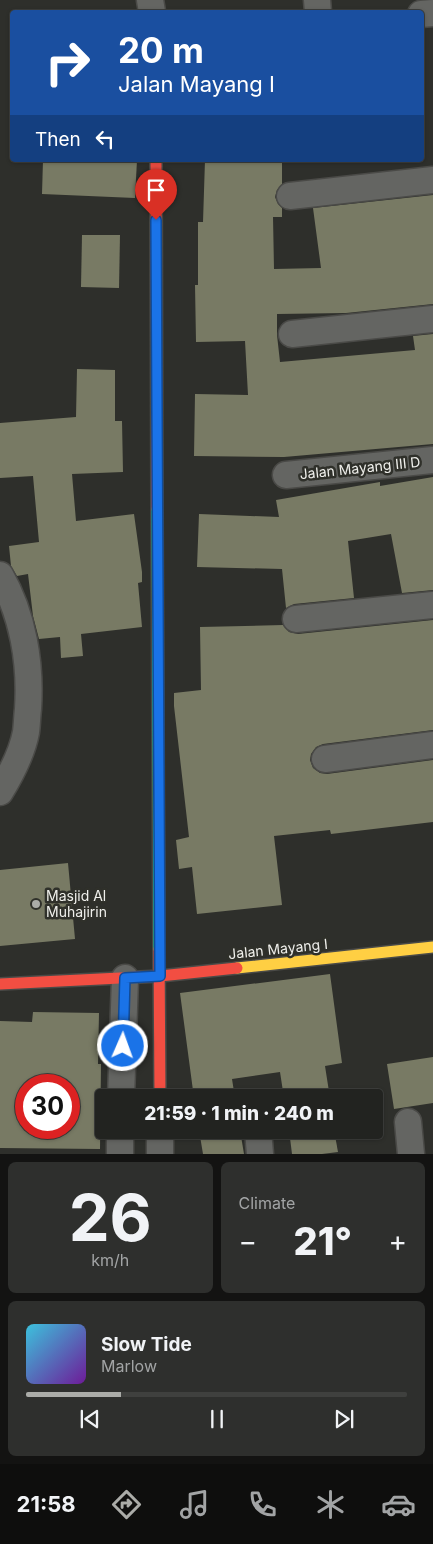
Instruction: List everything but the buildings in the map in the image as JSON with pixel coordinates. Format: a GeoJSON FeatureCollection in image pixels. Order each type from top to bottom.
{"type":"FeatureCollection","features":[{"type":"Feature","properties":{"kind":"street"},"geometry":{"type":"LineString","coordinates":[[156,162],[160,1089]]}},
{"type":"Feature","properties":{"kind":"street"},"geometry":{"type":"LineString","coordinates":[[290,196],[433,180]]}},
{"type":"Feature","properties":{"kind":"street"},"geometry":{"type":"LineString","coordinates":[[292,334],[433,319]]}},
{"type":"Feature","properties":{"kind":"street","name":"Jalan Mayang III D"},"geometry":{"type":"LineString","coordinates":[[286,476],[433,460]]}},
{"type":"Feature","properties":{"kind":"street"},"geometry":{"type":"LineString","coordinates":[[0,575],[16,612],[26,648],[29,687],[26,733],[12,772],[0,792]]}},
{"type":"Feature","properties":{"kind":"street"},"geometry":{"type":"LineString","coordinates":[[296,619],[433,605]]}},
{"type":"Feature","properties":{"kind":"street"},"geometry":{"type":"LineString","coordinates":[[326,759],[433,745]]}},
{"type":"Feature","properties":{"kind":"street","name":"Jalan Mayang I"},"geometry":{"type":"LineString","coordinates":[[0,984],[160,976],[433,948]]}},
{"type":"Feature","properties":{"kind":"street"},"geometry":{"type":"LineString","coordinates":[[121,1089],[125,978]]}},
{"type":"Feature","properties":{"kind":"street"},"geometry":{"type":"LineString","coordinates":[[408,1122],[411,1154]]}},
{"type":"Feature","properties":{"kind":"street"},"geometry":{"type":"LineString","coordinates":[[120,1139],[120,1154]]}},
{"type":"Feature","properties":{"kind":"street"},"geometry":{"type":"LineString","coordinates":[[160,1139],[160,1154]]}},
{"type":"Feature","properties":{"kind":"street"},"geometry":{"type":"LineString","coordinates":[[259,1139],[260,1154]]}},
{"type":"Feature","properties":{"kind":"traffic: fast"},"geometry":{"type":"LineString","coordinates":[[157,509],[159,949]]}},
{"type":"Feature","properties":{"kind":"traffic: slow"},"geometry":{"type":"LineString","coordinates":[[237,968],[433,947]]}},
{"type":"Feature","properties":{"kind":"traffic: jam"},"geometry":{"type":"LineString","coordinates":[[156,162],[157,509]]}},
{"type":"Feature","properties":{"kind":"traffic: jam"},"geometry":{"type":"LineString","coordinates":[[159,949],[160,1089]]}},
{"type":"Feature","properties":{"kind":"traffic: jam"},"geometry":{"type":"LineString","coordinates":[[0,984],[160,976],[237,968]]}},
{"type":"Feature","properties":{"kind":"place","name":"Masjid Al Muhajirin"},"geometry":{"type":"Point","coordinates":[36,904]}},
{"type":"Feature","properties":{"kind":"route"},"geometry":{"type":"LineString","coordinates":[[123,1046],[125,978],[160,976],[156,220]]}}]}
